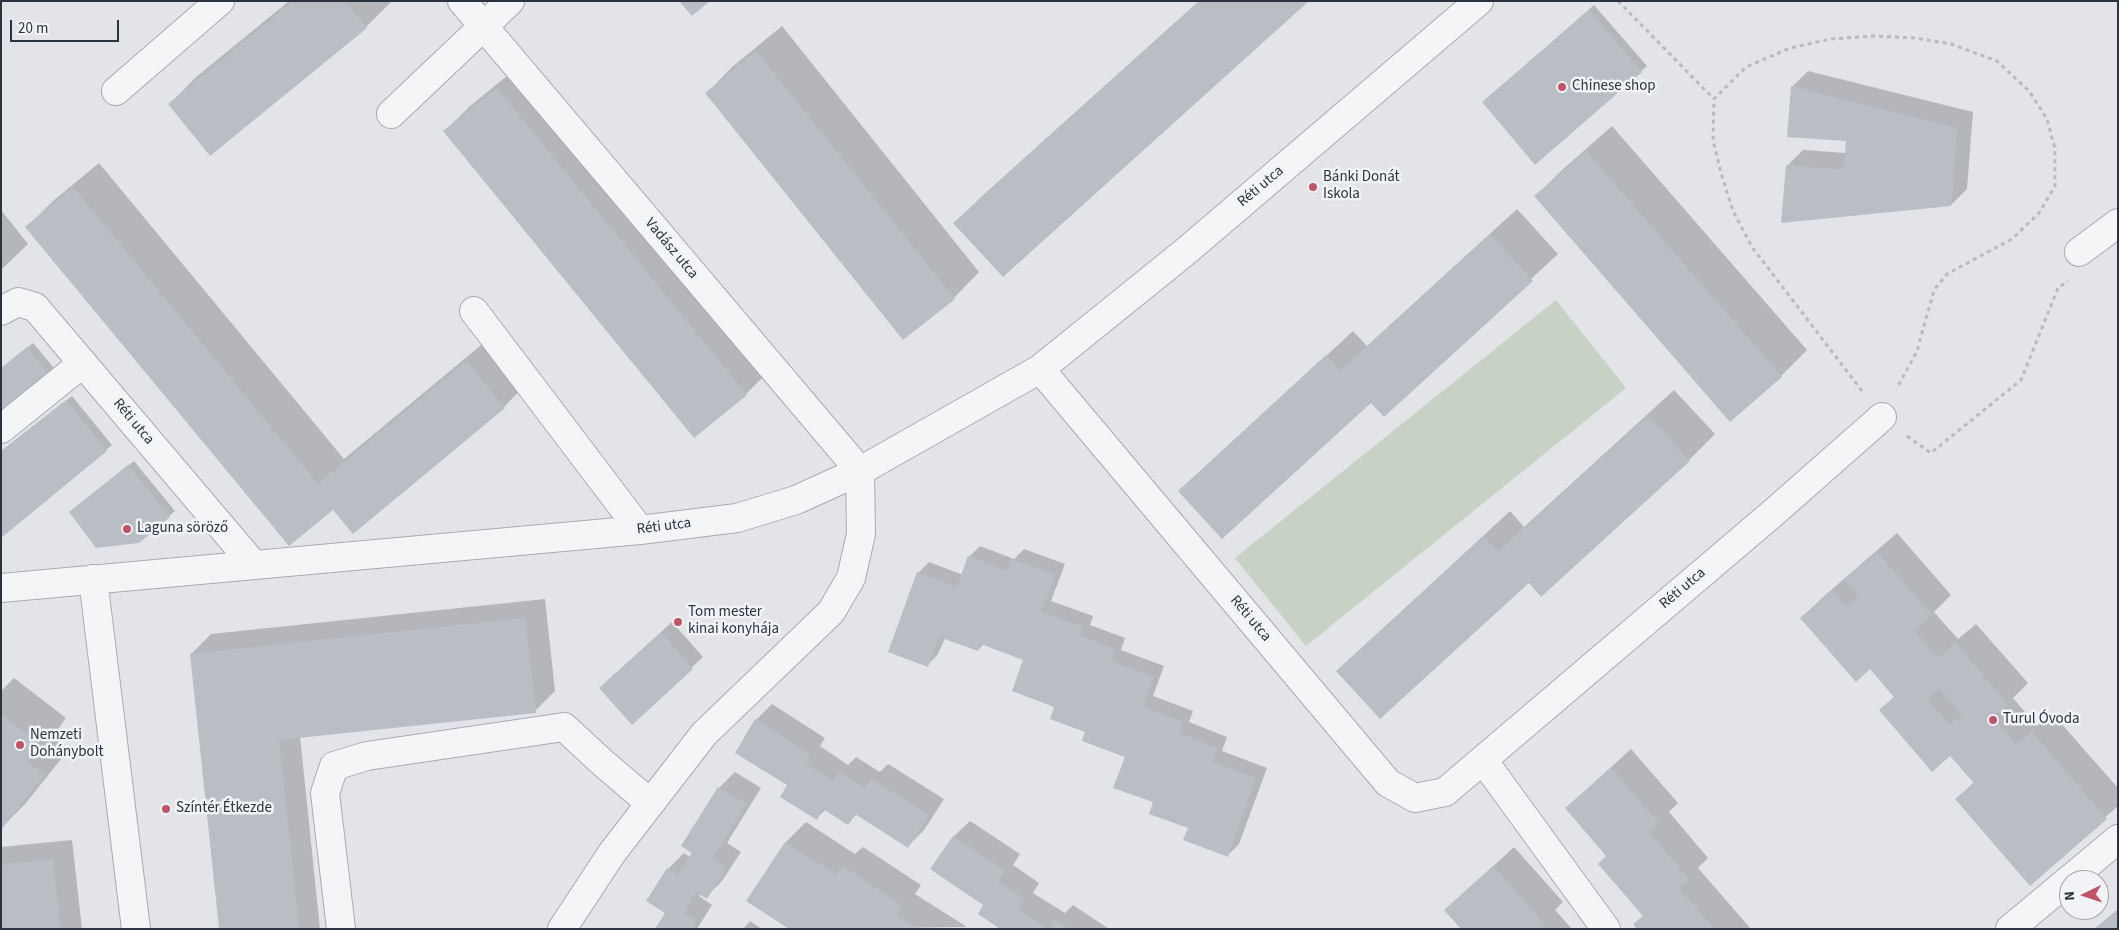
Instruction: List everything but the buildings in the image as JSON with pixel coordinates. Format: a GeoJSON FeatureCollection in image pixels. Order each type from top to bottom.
{"type":"FeatureCollection","features":[{"type":"Feature","properties":{"kind":"street"},"geometry":{"type":"LineString","coordinates":[[116,91],[220,1]]}},
{"type":"Feature","properties":{"kind":"street","name":"Vadász utca"},"geometry":{"type":"LineString","coordinates":[[462,1],[860,471]]}},
{"type":"Feature","properties":{"kind":"street"},"geometry":{"type":"LineString","coordinates":[[391,114],[510,1]]}},
{"type":"Feature","properties":{"kind":"street","name":"Réti utca"},"geometry":{"type":"LineString","coordinates":[[1,588],[640,530],[737,518],[796,500],[860,471],[1040,369],[1192,246],[1479,1]]}},
{"type":"Feature","properties":{"kind":"street"},"geometry":{"type":"LineString","coordinates":[[2079,252],[2118,222]]}},
{"type":"Feature","properties":{"kind":"street","name":"Réti utca"},"geometry":{"type":"LineString","coordinates":[[1,311],[18,302],[35,307],[254,566]]}},
{"type":"Feature","properties":{"kind":"street"},"geometry":{"type":"LineString","coordinates":[[474,311],[640,530]]}},
{"type":"Feature","properties":{"kind":"street"},"geometry":{"type":"LineString","coordinates":[[1,428],[83,363]]}},
{"type":"Feature","properties":{"kind":"street","name":"Réti utca"},"geometry":{"type":"LineString","coordinates":[[1040,369],[1388,783],[1414,798],[1445,792],[1773,513],[1882,417]]}},
{"type":"Feature","properties":{"kind":"street"},"geometry":{"type":"LineString","coordinates":[[562,929],[612,852],[704,734],[830,612],[851,578],[861,534],[860,471]]}},
{"type":"Feature","properties":{"kind":"street"},"geometry":{"type":"LineString","coordinates":[[93,579],[136,929]]}},
{"type":"Feature","properties":{"kind":"street"},"geometry":{"type":"LineString","coordinates":[[341,929],[325,793],[334,766],[367,756],[564,726],[603,763],[650,802]]}},
{"type":"Feature","properties":{"kind":"street"},"geometry":{"type":"LineString","coordinates":[[1483,760],[1606,929]]}},
{"type":"Feature","properties":{"kind":"street"},"geometry":{"type":"LineString","coordinates":[[2010,929],[2118,839]]}},
{"type":"Feature","properties":{"kind":"path"},"geometry":{"type":"LineString","coordinates":[[1618,1],[1714,99]]}},
{"type":"Feature","properties":{"kind":"path"},"geometry":{"type":"LineString","coordinates":[[1882,417],[1918,351],[1934,290],[1947,274],[2012,239],[2039,214],[2056,186],[2055,149],[2047,119],[2029,90],[1997,61],[1952,44],[1916,38],[1873,36],[1830,39],[1790,48],[1746,68],[1714,99],[1713,140],[1720,173],[1733,211],[1752,247],[1882,417],[1931,453],[2021,380],[2058,288],[2076,275],[2079,252]]}},
{"type":"Feature","properties":{"kind":"shaded area"},"geometry":{"type":"Polygon","coordinates":[[[1556,300],[1626,388],[1306,646],[1235,558],[1556,300]]]}},
{"type":"Feature","properties":{"kind":"place","name":"Chinese shop"},"geometry":{"type":"Point","coordinates":[1562,87]}},
{"type":"Feature","properties":{"kind":"place","name":"Bánki Donát Iskola"},"geometry":{"type":"Point","coordinates":[1313,187]}},
{"type":"Feature","properties":{"kind":"place","name":"Laguna söröző"},"geometry":{"type":"Point","coordinates":[127,529]}},
{"type":"Feature","properties":{"kind":"place","name":"Tom mester kinai konyhája"},"geometry":{"type":"Point","coordinates":[678,622]}},
{"type":"Feature","properties":{"kind":"place","name":"Turul Óvoda"},"geometry":{"type":"Point","coordinates":[1993,720]}},
{"type":"Feature","properties":{"kind":"place","name":"Nemzeti Dohánybolt"},"geometry":{"type":"Point","coordinates":[20,745]}},
{"type":"Feature","properties":{"kind":"place","name":"Színtér Étkezde"},"geometry":{"type":"Point","coordinates":[166,809]}}]}
